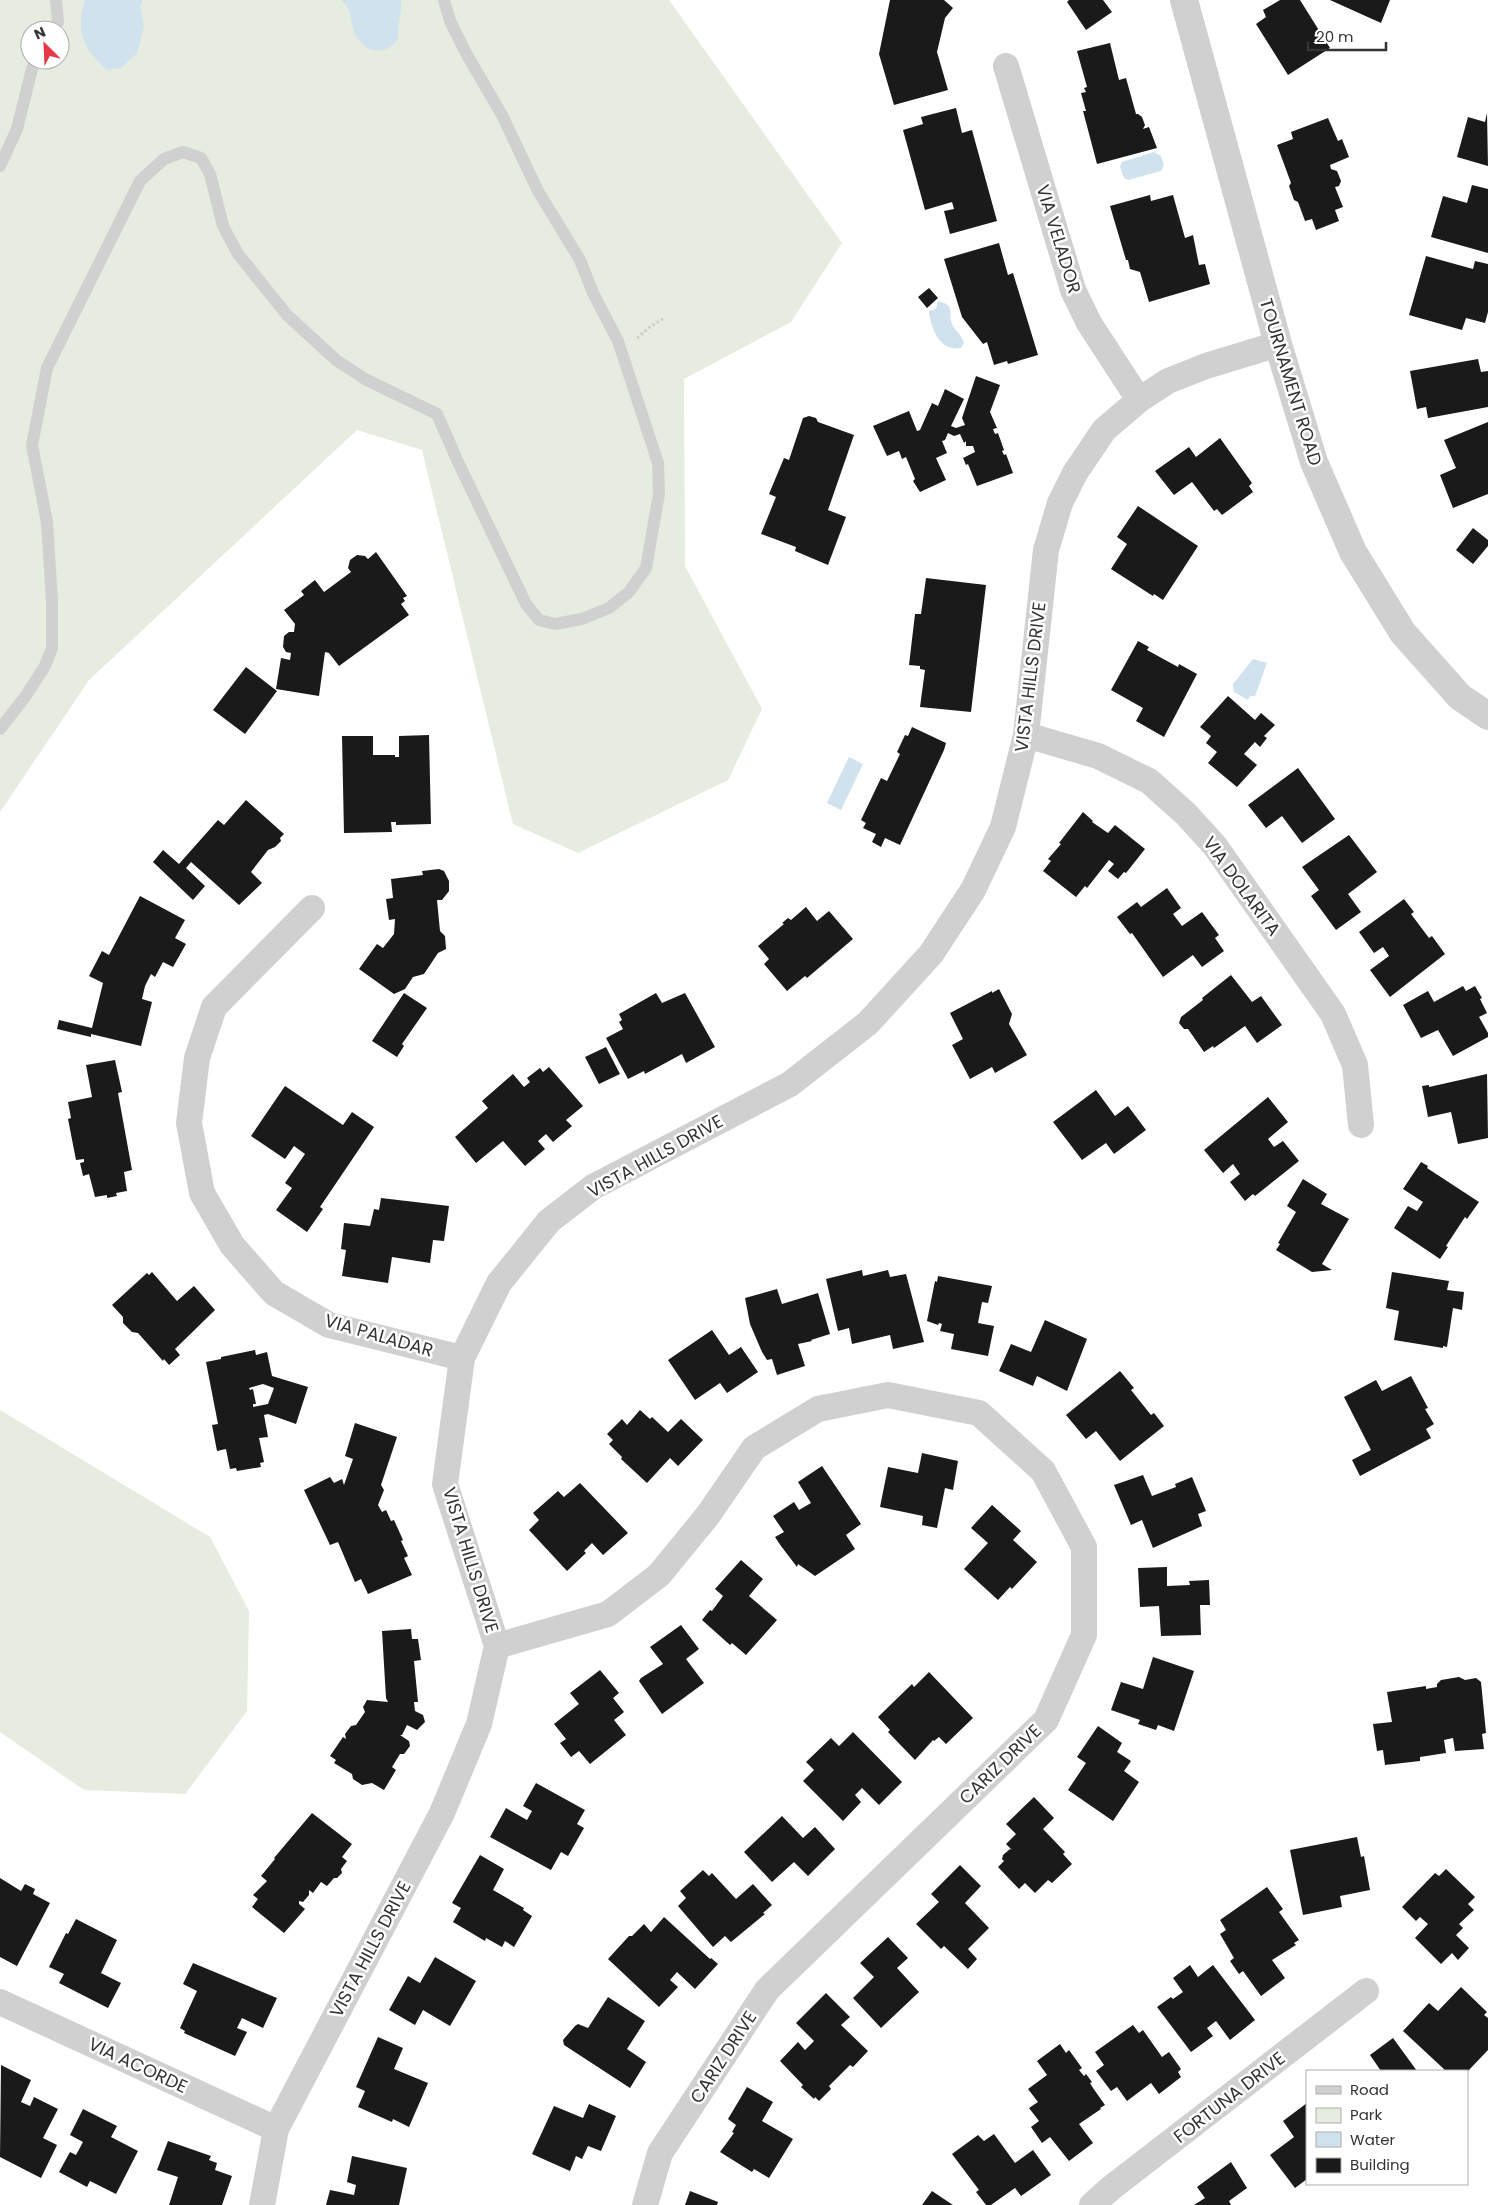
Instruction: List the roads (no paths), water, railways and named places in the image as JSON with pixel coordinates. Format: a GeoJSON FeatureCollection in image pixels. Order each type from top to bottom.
{"type":"FeatureCollection","features":[{"type":"Feature","properties":{"kind":"street","name":"TOURNAMENT ROAD"},"geometry":{"type":"LineString","coordinates":[[1184,0],[1278,344],[1314,462],[1353,552],[1403,633],[1460,698],[1488,716]]}},
{"type":"Feature","properties":{"kind":"street","name":"VIA VELADOR"},"geometry":{"type":"LineString","coordinates":[[1006,66],[1073,290],[1089,323],[1139,400]]}},
{"type":"Feature","properties":{"kind":"street","name":"VISTA HILLS DRIVE"},"geometry":{"type":"LineString","coordinates":[[262,2205],[276,2129],[442,1813],[479,1724],[497,1646],[445,1484],[462,1358],[499,1283],[549,1221],[593,1187],[790,1084],[868,1023],[931,954],[973,890],[1003,827],[1026,735],[1046,550],[1060,503],[1075,472],[1104,430],[1139,400],[1168,382],[1206,366],[1278,344]]}},
{"type":"Feature","properties":{"kind":"street","name":"VIA DOLARITA"},"geometry":{"type":"LineString","coordinates":[[1026,735],[1098,756],[1149,781],[1186,814],[1215,846],[1333,1014],[1355,1065],[1361,1125]]}},
{"type":"Feature","properties":{"kind":"street","name":"VIA PALADAR"},"geometry":{"type":"LineString","coordinates":[[312,908],[214,1007],[197,1058],[189,1123],[202,1193],[232,1245],[274,1293],[329,1325],[462,1358]]}},
{"type":"Feature","properties":{"kind":"street","name":"CARIZ DRIVE"},"geometry":{"type":"LineString","coordinates":[[497,1646],[608,1614],[658,1575],[708,1515],[754,1448],[818,1409],[888,1395],[979,1414],[1043,1471],[1084,1547],[1084,1635],[1046,1720],[766,1990],[660,2153],[645,2205]]}},
{"type":"Feature","properties":{"kind":"street","name":"FORTUNA DRIVE"},"geometry":{"type":"LineString","coordinates":[[1092,2205],[1111,2188],[1366,1991]]}},
{"type":"Feature","properties":{"kind":"street","name":"VIA ACORDE"},"geometry":{"type":"LineString","coordinates":[[0,2002],[276,2129]]}},
{"type":"Feature","properties":{"kind":"lane"},"geometry":{"type":"LineString","coordinates":[[56,0],[58,20]]}},
{"type":"Feature","properties":{"kind":"lane"},"geometry":{"type":"LineString","coordinates":[[0,729],[25,697],[45,666],[52,648],[52,601],[47,522],[32,445],[47,368],[140,181],[164,159],[183,152],[201,158],[210,174],[222,226],[238,254],[287,316],[336,360],[365,379],[437,414],[526,604],[539,620],[554,624],[582,619],[609,608],[629,592],[646,568],[659,494],[658,463],[618,341],[593,293],[580,260],[538,191],[502,115],[454,29],[444,0]]}},
{"type":"Feature","properties":{"kind":"lane"},"geometry":{"type":"LineString","coordinates":[[0,166],[16,129],[32,70]]}},
{"type":"Feature","properties":{"kind":"water"},"geometry":{"type":"Polygon","coordinates":[[[85,0],[143,0],[140,5],[144,27],[137,53],[121,68],[107,70],[87,47],[81,30],[82,11],[85,0]]]}},
{"type":"Feature","properties":{"kind":"water"},"geometry":{"type":"Polygon","coordinates":[[[341,0],[401,0],[398,39],[388,48],[382,50],[376,51],[365,46],[356,36],[350,12],[341,0]]]}},
{"type":"Feature","properties":{"kind":"water"},"geometry":{"type":"Polygon","coordinates":[[[1154,152],[1161,156],[1164,165],[1161,171],[1128,180],[1124,178],[1120,167],[1122,162],[1154,152]]]}},
{"type":"Feature","properties":{"kind":"water"},"geometry":{"type":"Polygon","coordinates":[[[938,301],[948,305],[950,308],[953,326],[964,343],[961,348],[947,346],[942,343],[934,332],[929,311],[936,309],[938,301]]]}},
{"type":"Feature","properties":{"kind":"water"},"geometry":{"type":"Polygon","coordinates":[[[1253,659],[1267,663],[1255,696],[1250,696],[1248,700],[1234,692],[1233,684],[1253,659]]]}},
{"type":"Feature","properties":{"kind":"water"},"geometry":{"type":"Polygon","coordinates":[[[849,757],[863,764],[841,810],[827,803],[849,757]]]}}]}
